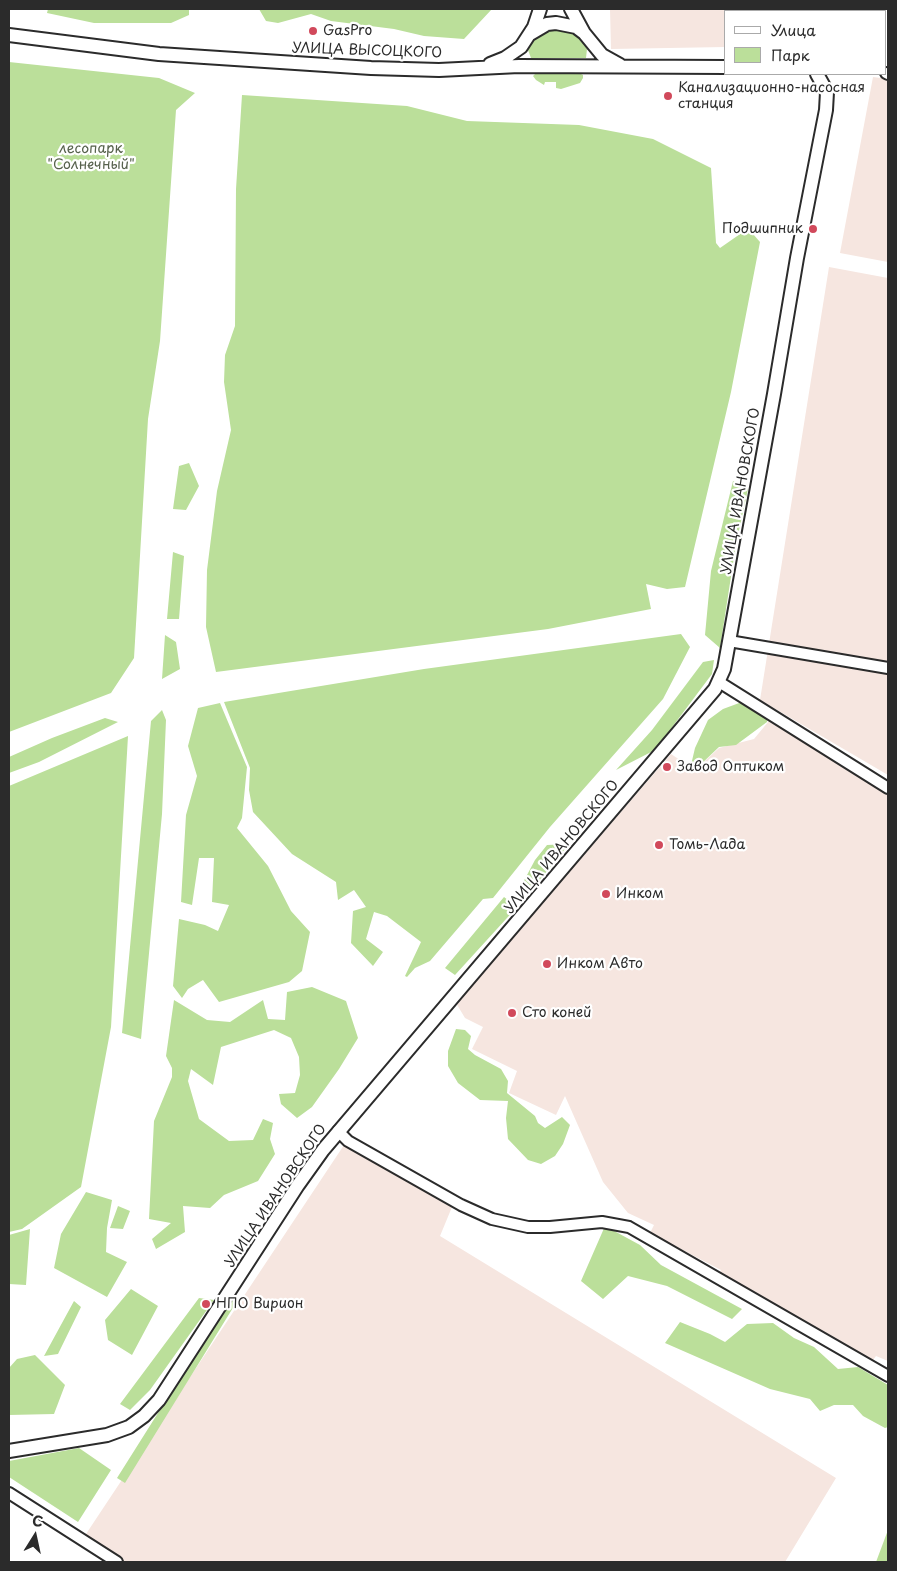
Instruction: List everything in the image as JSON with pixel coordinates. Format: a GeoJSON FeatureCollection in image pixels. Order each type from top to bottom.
{"type":"FeatureCollection","features":[{"type":"Feature","properties":{"kind":"main road"},"geometry":{"type":"LineString","coordinates":[[483,67],[505,58],[521,47],[540,9]]}},
{"type":"Feature","properties":{"kind":"main road"},"geometry":{"type":"LineString","coordinates":[[570,9],[586,36],[602,55],[614,63],[630,68]]}},
{"type":"Feature","properties":{"kind":"main road"},"geometry":{"type":"LineString","coordinates":[[528,36],[542,26],[556,23],[576,28],[586,36],[596,67]]}},
{"type":"Feature","properties":{"kind":"main road","name":"УЛИЦА ВЫСОЦКОГО"},"geometry":{"type":"LineString","coordinates":[[9,35],[150,53],[229,60],[439,70],[519,66],[724,67]]}},
{"type":"Feature","properties":{"kind":"main road"},"geometry":{"type":"LineString","coordinates":[[519,66],[521,47]]}},
{"type":"Feature","properties":{"kind":"main road","name":"УЛИЦА ИВАНОВСКОГО"},"geometry":{"type":"LineString","coordinates":[[9,1451],[107,1435],[129,1427],[144,1416],[159,1400],[298,1185],[338,1131],[704,705],[719,682],[729,641],[797,258],[826,110],[827,92],[819,75]]}},
{"type":"Feature","properties":{"kind":"street"},"geometry":{"type":"LineString","coordinates":[[729,641],[888,668]]}},
{"type":"Feature","properties":{"kind":"street"},"geometry":{"type":"LineString","coordinates":[[719,682],[888,788]]}},
{"type":"Feature","properties":{"kind":"street"},"geometry":{"type":"LineString","coordinates":[[338,1131],[348,1141],[462,1205],[492,1219],[528,1227],[602,1222],[629,1227],[888,1376]]}},
{"type":"Feature","properties":{"kind":"street"},"geometry":{"type":"LineString","coordinates":[[9,1493],[117,1562]]}},
{"type":"Feature","properties":{"kind":"shaded area"},"geometry":{"type":"Polygon","coordinates":[[[610,9],[790,9],[724,10],[724,47],[611,49],[610,9]]]}},
{"type":"Feature","properties":{"kind":"shaded area"},"geometry":{"type":"Polygon","coordinates":[[[873,77],[888,79],[888,262],[840,253],[873,77]]]}},
{"type":"Feature","properties":{"kind":"shaded area"},"geometry":{"type":"Polygon","coordinates":[[[829,267],[888,278],[888,775],[760,700],[829,267]]]}},
{"type":"Feature","properties":{"kind":"shaded area"},"geometry":{"type":"Polygon","coordinates":[[[773,716],[888,795],[888,1361],[876,1356],[873,1360],[719,1274],[721,1270],[650,1233],[654,1225],[628,1213],[603,1182],[565,1096],[556,1115],[509,1093],[517,1071],[472,1049],[483,1027],[465,1018],[456,1003],[671,754],[695,770],[719,748],[754,739],[773,716]]]}},
{"type":"Feature","properties":{"kind":"shaded area"},"geometry":{"type":"Polygon","coordinates":[[[344,1145],[452,1207],[440,1236],[836,1478],[785,1562],[125,1562],[84,1537],[344,1145]]]}},
{"type":"Feature","properties":{"kind":"green space"},"geometry":{"type":"Polygon","coordinates":[[[48,9],[189,9],[189,15],[171,23],[94,23],[47,13],[48,9]]]}},
{"type":"Feature","properties":{"kind":"green space"},"geometry":{"type":"Polygon","coordinates":[[[259,9],[492,9],[464,39],[424,36],[394,29],[331,21],[311,14],[278,23],[266,21],[259,9]]]}},
{"type":"Feature","properties":{"kind":"green space"},"geometry":{"type":"Polygon","coordinates":[[[557,28],[573,31],[580,36],[587,49],[586,58],[531,58],[528,50],[535,38],[557,28]]]}},
{"type":"Feature","properties":{"kind":"green space","name":"лесопарк \"Солнечный\""},"geometry":{"type":"Polygon","coordinates":[[[9,62],[159,78],[195,93],[176,110],[160,341],[148,419],[134,658],[111,693],[9,732],[9,62]]]}},
{"type":"Feature","properties":{"kind":"green space"},"geometry":{"type":"Polygon","coordinates":[[[536,73],[579,73],[583,75],[583,78],[580,83],[561,89],[556,88],[556,82],[545,82],[544,85],[536,80],[533,76],[536,73]]]}},
{"type":"Feature","properties":{"kind":"green space"},"geometry":{"type":"Polygon","coordinates":[[[242,95],[407,106],[467,121],[579,125],[653,139],[711,168],[716,243],[720,248],[743,232],[753,234],[760,242],[731,392],[685,587],[667,589],[646,584],[651,609],[548,629],[216,672],[206,627],[207,570],[217,491],[231,430],[224,382],[225,355],[235,326],[236,189],[242,95]]]}},
{"type":"Feature","properties":{"kind":"green space"},"geometry":{"type":"Polygon","coordinates":[[[189,463],[199,486],[186,510],[173,509],[179,466],[189,463]]]}},
{"type":"Feature","properties":{"kind":"green space"},"geometry":{"type":"Polygon","coordinates":[[[733,481],[748,489],[736,544],[720,648],[705,635],[711,571],[733,481]]]}},
{"type":"Feature","properties":{"kind":"green space"},"geometry":{"type":"Polygon","coordinates":[[[173,552],[184,556],[179,619],[167,619],[173,552]]]}},
{"type":"Feature","properties":{"kind":"green space"},"geometry":{"type":"Polygon","coordinates":[[[681,634],[690,647],[663,699],[550,827],[493,898],[483,899],[430,961],[415,968],[407,977],[405,976],[421,942],[387,916],[374,912],[366,939],[383,952],[373,966],[351,943],[353,911],[366,907],[354,890],[338,900],[336,882],[292,854],[253,812],[249,790],[250,768],[224,702],[424,669],[681,634]]]}},
{"type":"Feature","properties":{"kind":"green space"},"geometry":{"type":"Polygon","coordinates":[[[165,635],[176,642],[180,669],[162,679],[165,635]]]}},
{"type":"Feature","properties":{"kind":"green space"},"geometry":{"type":"Polygon","coordinates":[[[714,660],[712,674],[655,750],[616,770],[652,730],[703,662],[714,660]]]}},
{"type":"Feature","properties":{"kind":"green space"},"geometry":{"type":"Polygon","coordinates":[[[750,699],[768,710],[767,722],[736,745],[719,747],[698,767],[691,765],[695,748],[708,720],[723,709],[750,699]]]}},
{"type":"Feature","properties":{"kind":"green space"},"geometry":{"type":"Polygon","coordinates":[[[220,703],[247,767],[242,818],[237,828],[268,866],[291,911],[310,932],[302,971],[289,982],[219,1002],[203,980],[188,989],[182,998],[173,986],[179,919],[205,925],[218,931],[229,905],[212,902],[214,858],[199,858],[192,905],[181,902],[186,815],[197,776],[188,746],[198,708],[220,703]]]}},
{"type":"Feature","properties":{"kind":"green space"},"geometry":{"type":"Polygon","coordinates":[[[162,710],[166,720],[162,814],[141,1039],[122,1033],[151,721],[162,710]]]}},
{"type":"Feature","properties":{"kind":"green space"},"geometry":{"type":"Polygon","coordinates":[[[105,718],[118,722],[39,762],[9,773],[9,757],[105,718]]]}},
{"type":"Feature","properties":{"kind":"green space"},"geometry":{"type":"Polygon","coordinates":[[[128,736],[111,1027],[81,1187],[22,1229],[9,1232],[9,786],[128,736]]]}},
{"type":"Feature","properties":{"kind":"green space"},"geometry":{"type":"Polygon","coordinates":[[[569,844],[529,893],[519,890],[535,860],[547,845],[569,844]]]}},
{"type":"Feature","properties":{"kind":"green space"},"geometry":{"type":"Polygon","coordinates":[[[504,897],[517,907],[455,975],[445,968],[504,897]]]}},
{"type":"Feature","properties":{"kind":"green space"},"geometry":{"type":"Polygon","coordinates":[[[312,987],[346,1001],[358,1038],[312,1107],[297,1118],[281,1104],[279,1094],[295,1093],[300,1075],[299,1057],[291,1038],[274,1030],[221,1047],[213,1085],[191,1069],[188,1081],[199,1119],[229,1141],[253,1140],[263,1119],[273,1123],[270,1139],[275,1154],[258,1181],[224,1195],[210,1208],[183,1206],[185,1232],[156,1249],[152,1239],[171,1223],[149,1219],[154,1121],[172,1077],[172,1068],[166,1056],[174,1000],[207,1020],[230,1022],[263,1000],[268,1019],[285,1020],[287,992],[312,987]]]}},
{"type":"Feature","properties":{"kind":"green space"},"geometry":{"type":"Polygon","coordinates":[[[456,1029],[465,1030],[471,1036],[468,1049],[475,1055],[501,1069],[508,1081],[507,1093],[535,1116],[538,1123],[545,1128],[562,1117],[570,1125],[563,1144],[555,1156],[541,1164],[528,1160],[508,1139],[506,1118],[508,1101],[480,1100],[458,1083],[448,1066],[448,1051],[456,1029]]]}},
{"type":"Feature","properties":{"kind":"green space"},"geometry":{"type":"Polygon","coordinates":[[[86,1192],[112,1200],[107,1228],[106,1252],[127,1262],[107,1297],[54,1268],[61,1234],[86,1192]]]}},
{"type":"Feature","properties":{"kind":"green space"},"geometry":{"type":"Polygon","coordinates":[[[118,1206],[130,1211],[123,1229],[110,1228],[118,1206]]]}},
{"type":"Feature","properties":{"kind":"green space"},"geometry":{"type":"Polygon","coordinates":[[[605,1226],[640,1245],[661,1265],[742,1309],[732,1319],[667,1286],[628,1276],[603,1299],[581,1281],[605,1226]]]}},
{"type":"Feature","properties":{"kind":"green space"},"geometry":{"type":"Polygon","coordinates":[[[30,1229],[26,1285],[9,1284],[9,1235],[30,1229]]]}},
{"type":"Feature","properties":{"kind":"green space"},"geometry":{"type":"Polygon","coordinates":[[[131,1289],[158,1306],[132,1355],[108,1340],[105,1320],[131,1289]]]}},
{"type":"Feature","properties":{"kind":"green space"},"geometry":{"type":"Polygon","coordinates":[[[233,1294],[239,1298],[125,1483],[117,1478],[233,1294]]]}},
{"type":"Feature","properties":{"kind":"green space"},"geometry":{"type":"Polygon","coordinates":[[[199,1298],[214,1300],[150,1390],[130,1410],[120,1404],[199,1298]]]}},
{"type":"Feature","properties":{"kind":"green space"},"geometry":{"type":"Polygon","coordinates":[[[74,1301],[81,1307],[58,1354],[44,1356],[74,1301]]]}},
{"type":"Feature","properties":{"kind":"green space"},"geometry":{"type":"Polygon","coordinates":[[[680,1322],[725,1342],[747,1324],[773,1323],[794,1338],[814,1347],[838,1369],[858,1367],[888,1385],[888,1427],[885,1428],[863,1416],[853,1405],[834,1405],[820,1411],[810,1399],[770,1389],[665,1343],[680,1322]]]}},
{"type":"Feature","properties":{"kind":"green space"},"geometry":{"type":"Polygon","coordinates":[[[35,1355],[65,1385],[54,1414],[9,1415],[9,1368],[17,1359],[35,1355]]]}},
{"type":"Feature","properties":{"kind":"green space"},"geometry":{"type":"Polygon","coordinates":[[[79,1448],[111,1470],[78,1522],[9,1477],[9,1461],[79,1448]]]}},
{"type":"Feature","properties":{"kind":"green space"},"geometry":{"type":"Polygon","coordinates":[[[888,1530],[888,1562],[876,1562],[888,1530]]]}},
{"type":"Feature","properties":{"kind":"place","name":"GasPro"},"geometry":{"type":"Point","coordinates":[313,31]}},
{"type":"Feature","properties":{"kind":"place","name":"Канализационно-насосная станция"},"geometry":{"type":"Point","coordinates":[668,96]}},
{"type":"Feature","properties":{"kind":"place","name":"Подшипник"},"geometry":{"type":"Point","coordinates":[813,229]}},
{"type":"Feature","properties":{"kind":"place","name":"Завод Оптиком"},"geometry":{"type":"Point","coordinates":[667,767]}},
{"type":"Feature","properties":{"kind":"place","name":"Томь-Лада"},"geometry":{"type":"Point","coordinates":[659,845]}},
{"type":"Feature","properties":{"kind":"place","name":"Инком"},"geometry":{"type":"Point","coordinates":[606,894]}},
{"type":"Feature","properties":{"kind":"place","name":"Инком Авто"},"geometry":{"type":"Point","coordinates":[547,964]}},
{"type":"Feature","properties":{"kind":"place","name":"Сто коней"},"geometry":{"type":"Point","coordinates":[512,1013]}},
{"type":"Feature","properties":{"kind":"place","name":"НПО Вирион"},"geometry":{"type":"Point","coordinates":[206,1304]}}]}
